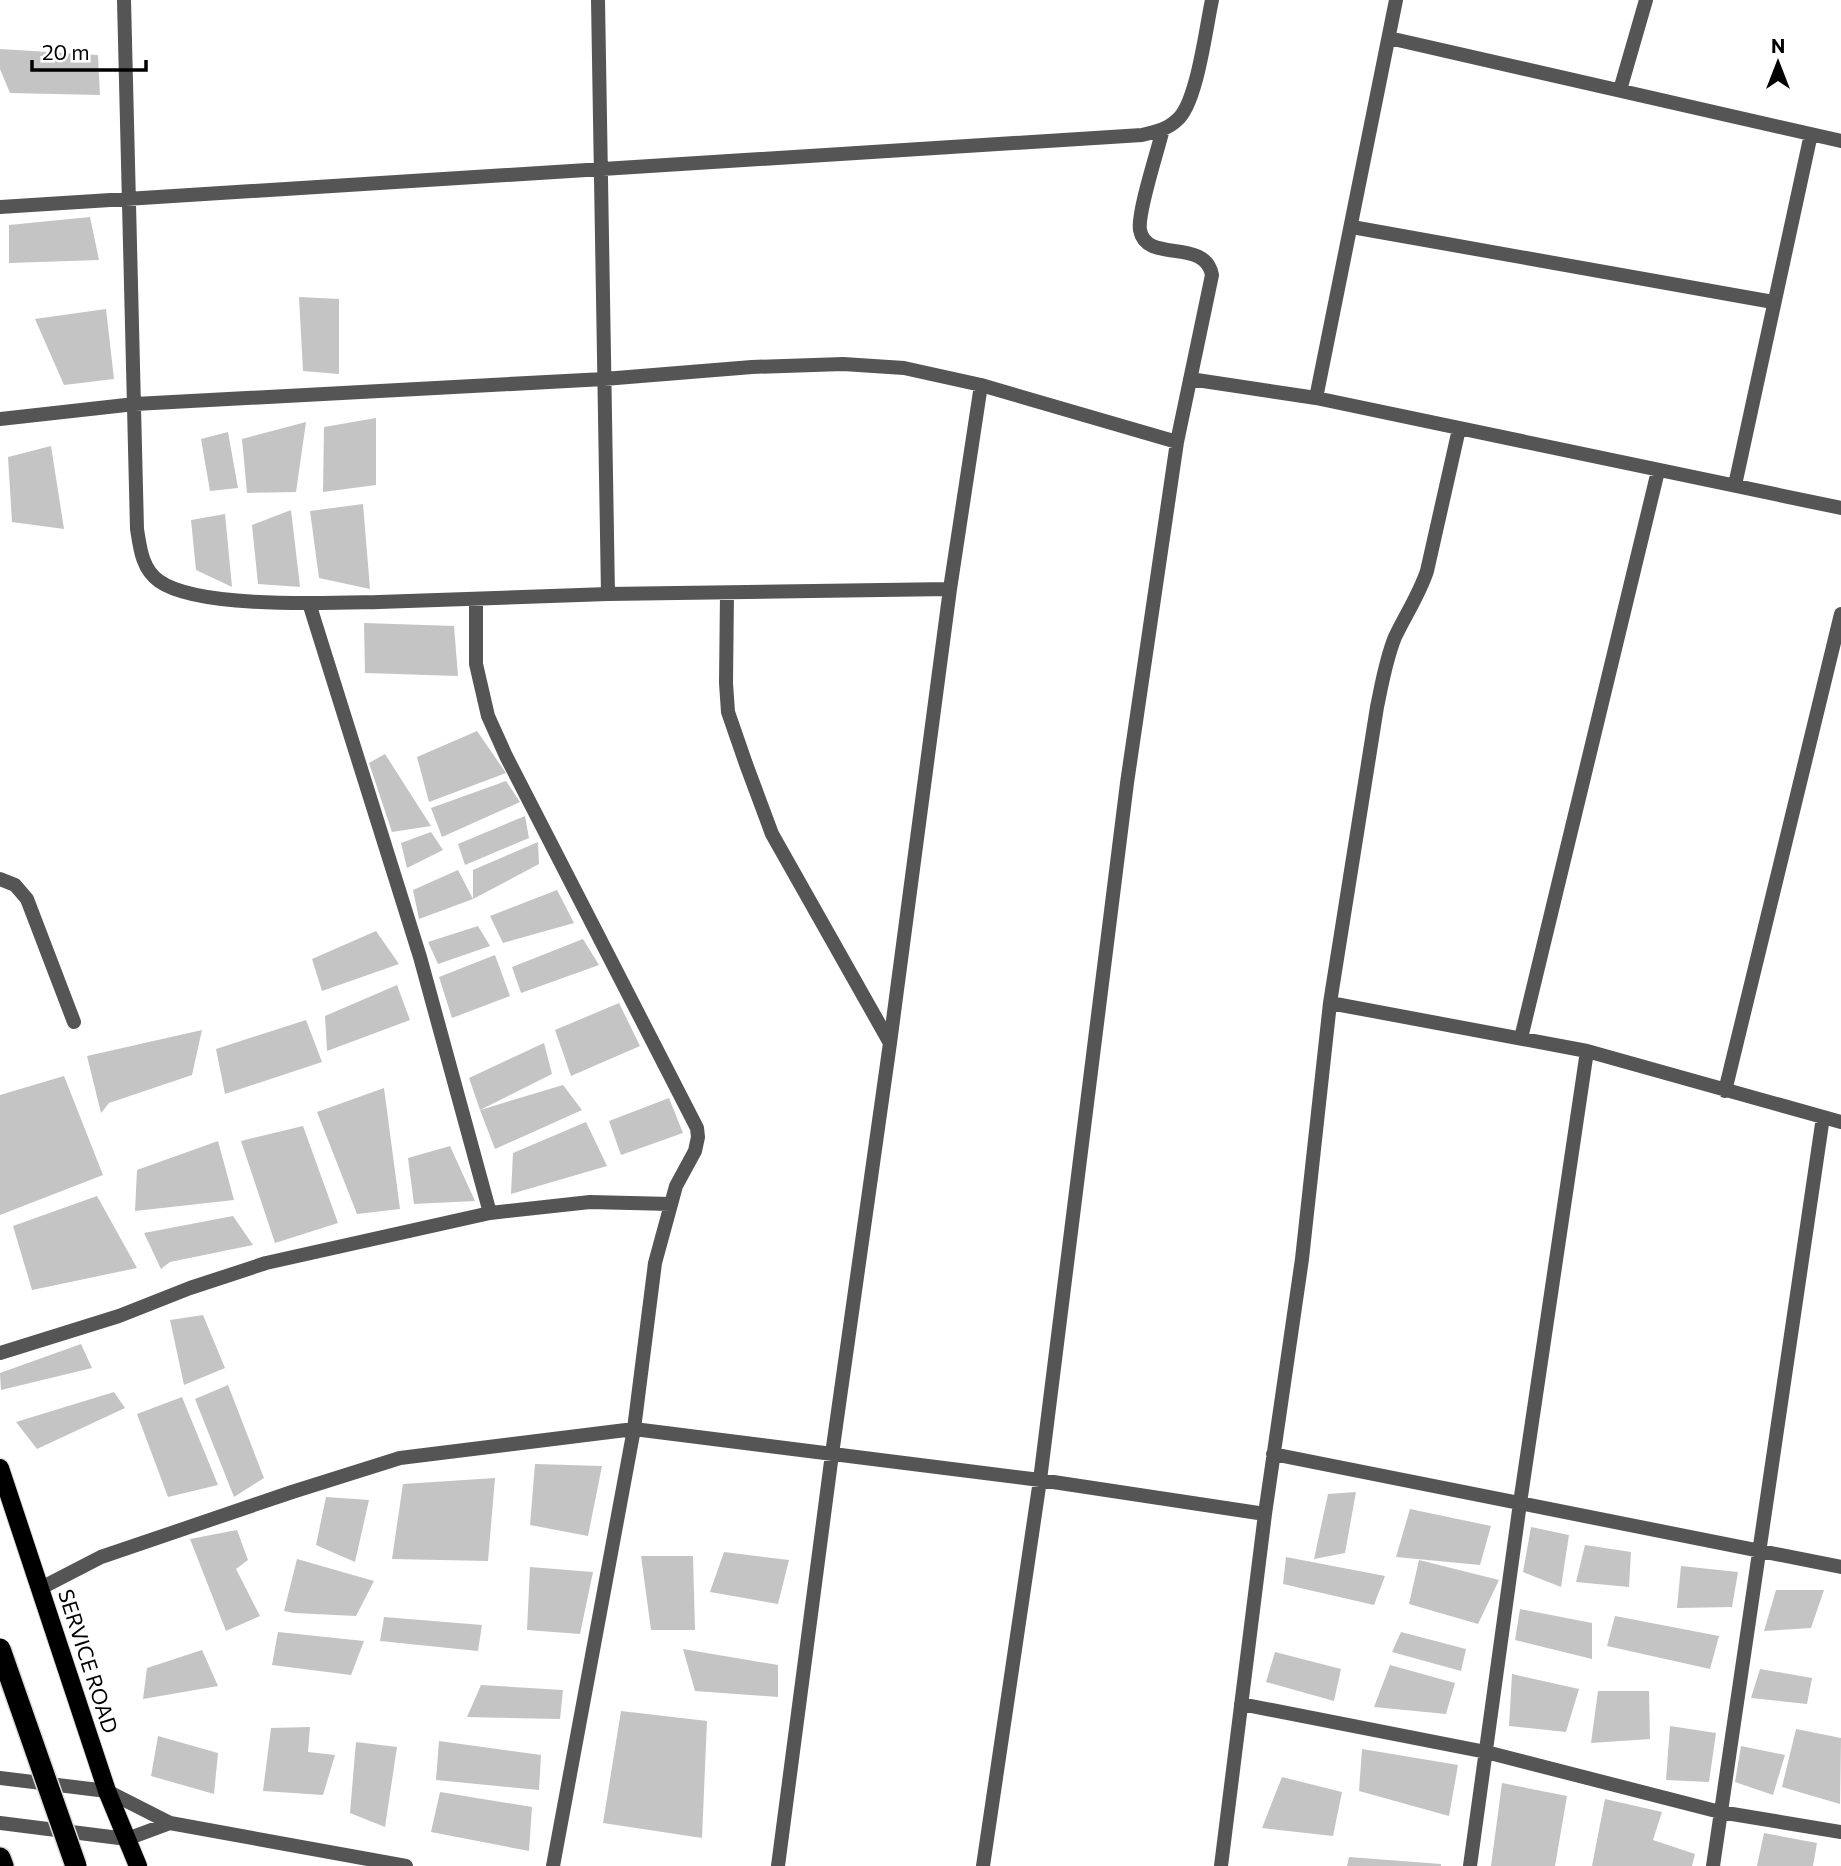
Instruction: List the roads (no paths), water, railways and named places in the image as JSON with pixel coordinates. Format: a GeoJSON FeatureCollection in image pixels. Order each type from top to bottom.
{"type":"FeatureCollection","features":[{"type":"Feature","properties":{"kind":"highway"},"geometry":{"type":"LineString","coordinates":[[0,1649],[76,1866]]}},
{"type":"Feature","properties":{"kind":"highway"},"geometry":{"type":"LineString","coordinates":[[0,1858],[3,1866]]}},
{"type":"Feature","properties":{"kind":"main road","name":"SERVICE ROAD"},"geometry":{"type":"LineString","coordinates":[[0,1468],[107,1791],[138,1866]]}},
{"type":"Feature","properties":{"kind":"street"},"geometry":{"type":"LineString","coordinates":[[124,0],[137,529],[147,568],[159,581],[184,592],[228,599],[309,603],[608,594],[950,589]]}},
{"type":"Feature","properties":{"kind":"street"},"geometry":{"type":"LineString","coordinates":[[598,0],[608,594]]}},
{"type":"Feature","properties":{"kind":"street"},"geometry":{"type":"LineString","coordinates":[[0,208],[1142,135],[1163,129],[1178,120],[1190,105],[1212,0]]}},
{"type":"Feature","properties":{"kind":"street"},"geometry":{"type":"LineString","coordinates":[[1316,398],[1396,0]]}},
{"type":"Feature","properties":{"kind":"street"},"geometry":{"type":"LineString","coordinates":[[1620,90],[1646,0]]}},
{"type":"Feature","properties":{"kind":"street"},"geometry":{"type":"LineString","coordinates":[[1389,38],[1841,141]]}},
{"type":"Feature","properties":{"kind":"street"},"geometry":{"type":"LineString","coordinates":[[983,1866],[1040,1480],[1127,783],[1177,442],[1211,285],[1210,267],[1200,256],[1160,248],[1146,242],[1141,235],[1140,226],[1163,129]]}},
{"type":"Feature","properties":{"kind":"street"},"geometry":{"type":"LineString","coordinates":[[1735,485],[1811,134]]}},
{"type":"Feature","properties":{"kind":"street"},"geometry":{"type":"LineString","coordinates":[[1352,228],[1773,302]]}},
{"type":"Feature","properties":{"kind":"street"},"geometry":{"type":"LineString","coordinates":[[0,419],[135,404],[604,379],[752,367],[844,364],[904,368],[982,385],[1177,442]]}},
{"type":"Feature","properties":{"kind":"street"},"geometry":{"type":"LineString","coordinates":[[1190,379],[1316,398],[1841,508]]}},
{"type":"Feature","properties":{"kind":"street"},"geometry":{"type":"LineString","coordinates":[[778,1866],[950,589],[982,385]]}},
{"type":"Feature","properties":{"kind":"street"},"geometry":{"type":"LineString","coordinates":[[1222,1866],[1265,1514],[1301,1259],[1330,1003],[1377,707],[1387,659],[1427,571],[1459,429]]}},
{"type":"Feature","properties":{"kind":"street"},"geometry":{"type":"LineString","coordinates":[[1521,1038],[1658,471]]}},
{"type":"Feature","properties":{"kind":"street"},"geometry":{"type":"LineString","coordinates":[[727,593],[728,712],[746,764],[772,834],[890,1043]]}},
{"type":"Feature","properties":{"kind":"street"},"geometry":{"type":"LineString","coordinates":[[476,600],[476,664],[488,716],[697,1128],[698,1137],[695,1151],[676,1186],[656,1263],[634,1429],[553,1866]]}},
{"type":"Feature","properties":{"kind":"street"},"geometry":{"type":"LineString","coordinates":[[309,603],[416,945],[490,1213]]}},
{"type":"Feature","properties":{"kind":"street"},"geometry":{"type":"LineString","coordinates":[[1725,1091],[1841,614]]}},
{"type":"Feature","properties":{"kind":"street"},"geometry":{"type":"LineString","coordinates":[[0,879],[15,886],[27,899],[74,1021]]}},
{"type":"Feature","properties":{"kind":"street"},"geometry":{"type":"LineString","coordinates":[[1330,1003],[1587,1051],[1841,1122]]}},
{"type":"Feature","properties":{"kind":"street"},"geometry":{"type":"LineString","coordinates":[[1470,1866],[1587,1051]]}},
{"type":"Feature","properties":{"kind":"street"},"geometry":{"type":"LineString","coordinates":[[1713,1866],[1823,1117]]}},
{"type":"Feature","properties":{"kind":"street"},"geometry":{"type":"LineString","coordinates":[[0,1353],[119,1316],[190,1287],[266,1263],[490,1213],[590,1202],[671,1204]]}},
{"type":"Feature","properties":{"kind":"street"},"geometry":{"type":"LineString","coordinates":[[41,1588],[101,1557],[400,1458],[634,1429],[1040,1480],[1265,1514]]}},
{"type":"Feature","properties":{"kind":"street"},"geometry":{"type":"LineString","coordinates":[[1273,1454],[1841,1567]]}},
{"type":"Feature","properties":{"kind":"street"},"geometry":{"type":"LineString","coordinates":[[1241,1704],[1486,1752],[1720,1812],[1841,1832]]}},
{"type":"Feature","properties":{"kind":"street"},"geometry":{"type":"LineString","coordinates":[[0,1778],[107,1791],[170,1823],[406,1866]]}},
{"type":"Feature","properties":{"kind":"street"},"geometry":{"type":"LineString","coordinates":[[0,1823],[127,1839],[170,1823]]}}]}
